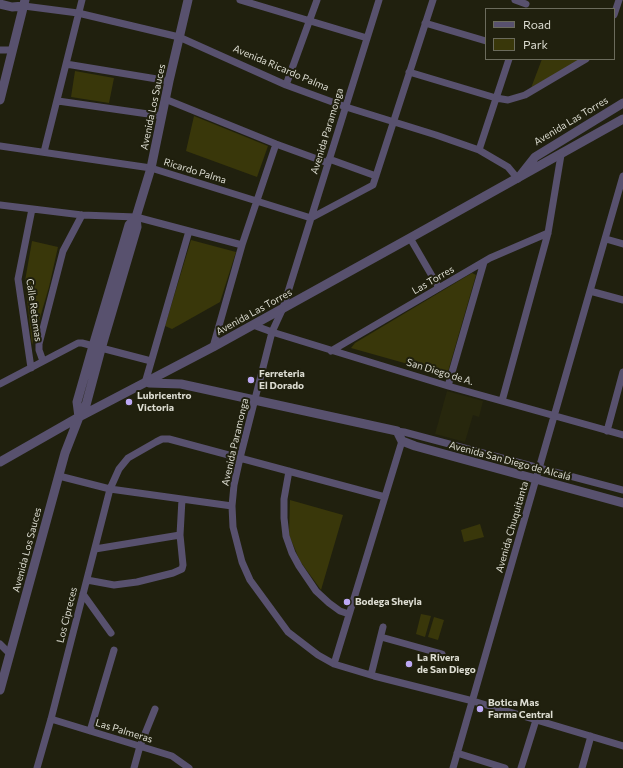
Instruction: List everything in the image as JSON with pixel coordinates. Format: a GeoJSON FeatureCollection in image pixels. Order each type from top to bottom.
{"type":"FeatureCollection","features":[{"type":"Feature","properties":{"kind":"street"},"geometry":{"type":"LineString","coordinates":[[44,152],[58,101],[82,0]]}},
{"type":"Feature","properties":{"kind":"street","name":"Avenida Los Sauces"},"geometry":{"type":"LineString","coordinates":[[0,690],[65,453],[79,417],[86,405],[97,347],[138,227],[136,217],[151,168],[188,0]]}},
{"type":"Feature","properties":{"kind":"street"},"geometry":{"type":"LineString","coordinates":[[240,0],[367,38]]}},
{"type":"Feature","properties":{"kind":"street"},"geometry":{"type":"LineString","coordinates":[[286,85],[317,0]]}},
{"type":"Feature","properties":{"kind":"street","name":"Avenida Paramonga"},"geometry":{"type":"LineString","coordinates":[[379,0],[283,308],[272,332],[234,485],[232,506],[233,527],[237,545],[250,580],[288,632],[318,655],[334,664],[371,675],[473,700],[623,746]]}},
{"type":"Feature","properties":{"kind":"street"},"geometry":{"type":"LineString","coordinates":[[311,218],[373,185],[433,0]]}},
{"type":"Feature","properties":{"kind":"street"},"geometry":{"type":"LineString","coordinates":[[515,0],[527,4]]}},
{"type":"Feature","properties":{"kind":"street"},"geometry":{"type":"LineString","coordinates":[[615,12],[619,0]]}},
{"type":"Feature","properties":{"kind":"street"},"geometry":{"type":"LineString","coordinates":[[0,100],[1,89],[12,50],[22,2]]}},
{"type":"Feature","properties":{"kind":"street","name":"Avenida Ricardo Palma"},"geometry":{"type":"LineString","coordinates":[[0,4],[12,7],[22,2],[179,36],[286,85],[346,107],[479,150],[508,167],[518,179]]}},
{"type":"Feature","properties":{"kind":"street"},"geometry":{"type":"LineString","coordinates":[[425,23],[485,41]]}},
{"type":"Feature","properties":{"kind":"street"},"geometry":{"type":"LineString","coordinates":[[0,50],[12,50]]}},
{"type":"Feature","properties":{"kind":"street"},"geometry":{"type":"LineString","coordinates":[[479,150],[508,60]]}},
{"type":"Feature","properties":{"kind":"street"},"geometry":{"type":"LineString","coordinates":[[409,72],[496,98],[508,100],[525,95],[584,60]]}},
{"type":"Feature","properties":{"kind":"street"},"geometry":{"type":"LineString","coordinates":[[66,64],[169,81]]}},
{"type":"Feature","properties":{"kind":"street"},"geometry":{"type":"LineString","coordinates":[[165,99],[276,144],[376,176]]}},
{"type":"Feature","properties":{"kind":"street"},"geometry":{"type":"LineString","coordinates":[[58,101],[162,116]]}},
{"type":"Feature","properties":{"kind":"street","name":"Avenida Las Torres"},"geometry":{"type":"LineString","coordinates":[[518,179],[535,157],[623,103]]}},
{"type":"Feature","properties":{"kind":"street","name":"Avenida Las Torres"},"geometry":{"type":"LineString","coordinates":[[0,462],[79,417],[253,325],[518,179],[623,119]]}},
{"type":"Feature","properties":{"kind":"street"},"geometry":{"type":"LineString","coordinates":[[213,347],[242,245],[276,144]]}},
{"type":"Feature","properties":{"kind":"street","name":"Ricardo Palma"},"geometry":{"type":"LineString","coordinates":[[0,146],[151,168],[311,218]]}},
{"type":"Feature","properties":{"kind":"street"},"geometry":{"type":"LineString","coordinates":[[502,401],[548,233],[561,154]]}},
{"type":"Feature","properties":{"kind":"street","name":"Avenida Chuquitanta"},"geometry":{"type":"LineString","coordinates":[[453,768],[623,176]]}},
{"type":"Feature","properties":{"kind":"street"},"geometry":{"type":"LineString","coordinates":[[0,205],[82,215],[136,217],[242,245]]}},
{"type":"Feature","properties":{"kind":"street","name":"Calle Retamas"},"geometry":{"type":"LineString","coordinates":[[31,368],[18,279],[32,209]]}},
{"type":"Feature","properties":{"kind":"street"},"geometry":{"type":"LineString","coordinates":[[43,361],[39,350],[39,344],[63,250],[82,215]]}},
{"type":"Feature","properties":{"kind":"street"},"geometry":{"type":"LineString","coordinates":[[145,383],[189,231]]}},
{"type":"Feature","properties":{"kind":"street","name":"Las Torres"},"geometry":{"type":"LineString","coordinates":[[331,351],[490,258],[548,233]]}},
{"type":"Feature","properties":{"kind":"street"},"geometry":{"type":"LineString","coordinates":[[410,238],[439,288]]}},
{"type":"Feature","properties":{"kind":"street"},"geometry":{"type":"LineString","coordinates":[[606,239],[623,244]]}},
{"type":"Feature","properties":{"kind":"street"},"geometry":{"type":"LineString","coordinates":[[448,386],[484,262]]}},
{"type":"Feature","properties":{"kind":"street"},"geometry":{"type":"LineString","coordinates":[[590,291],[623,300]]}},
{"type":"Feature","properties":{"kind":"street","name":"San Diego de A."},"geometry":{"type":"LineString","coordinates":[[253,325],[331,351],[448,386],[623,435]]}},
{"type":"Feature","properties":{"kind":"street"},"geometry":{"type":"LineString","coordinates":[[0,384],[78,343],[151,362]]}},
{"type":"Feature","properties":{"kind":"street"},"geometry":{"type":"LineString","coordinates":[[608,431],[623,372]]}},
{"type":"Feature","properties":{"kind":"street","name":"Avenida San Diego de Alcalá"},"geometry":{"type":"LineString","coordinates":[[145,383],[181,384],[404,432],[623,490]]}},
{"type":"Feature","properties":{"kind":"street"},"geometry":{"type":"LineString","coordinates":[[334,664],[402,441],[397,431]]}},
{"type":"Feature","properties":{"kind":"street","name":"Los Cipreces"},"geometry":{"type":"LineString","coordinates":[[37,768],[110,490],[120,469],[128,458],[162,440],[169,439],[385,497]]}},
{"type":"Feature","properties":{"kind":"street","name":"Avenida San Diego de Alcalá"},"geometry":{"type":"LineString","coordinates":[[402,441],[415,446],[623,504]]}},
{"type":"Feature","properties":{"kind":"street"},"geometry":{"type":"LineString","coordinates":[[289,471],[284,499],[284,518],[286,536],[292,553],[316,591],[329,603],[350,614]]}},
{"type":"Feature","properties":{"kind":"street"},"geometry":{"type":"LineString","coordinates":[[59,476],[110,490],[232,506]]}},
{"type":"Feature","properties":{"kind":"street"},"geometry":{"type":"LineString","coordinates":[[87,580],[114,585],[137,582],[182,569],[180,535],[182,499]]}},
{"type":"Feature","properties":{"kind":"street"},"geometry":{"type":"LineString","coordinates":[[95,549],[180,535]]}},
{"type":"Feature","properties":{"kind":"street"},"geometry":{"type":"LineString","coordinates":[[83,594],[111,633]]}},
{"type":"Feature","properties":{"kind":"street"},"geometry":{"type":"LineString","coordinates":[[371,675],[383,627]]}},
{"type":"Feature","properties":{"kind":"street"},"geometry":{"type":"LineString","coordinates":[[381,637],[442,654]]}},
{"type":"Feature","properties":{"kind":"street"},"geometry":{"type":"LineString","coordinates":[[0,644],[10,654]]}},
{"type":"Feature","properties":{"kind":"street"},"geometry":{"type":"LineString","coordinates":[[90,731],[114,650]]}},
{"type":"Feature","properties":{"kind":"street"},"geometry":{"type":"LineString","coordinates":[[134,768],[140,746],[154,709]]}},
{"type":"Feature","properties":{"kind":"street","name":"Las Palmeras"},"geometry":{"type":"LineString","coordinates":[[51,719],[172,756],[189,768]]}},
{"type":"Feature","properties":{"kind":"street"},"geometry":{"type":"LineString","coordinates":[[521,768],[536,720]]}},
{"type":"Feature","properties":{"kind":"street"},"geometry":{"type":"LineString","coordinates":[[582,768],[591,736]]}},
{"type":"Feature","properties":{"kind":"street"},"geometry":{"type":"LineString","coordinates":[[457,753],[505,768]]}},
{"type":"Feature","properties":{"kind":"shaded area"},"geometry":{"type":"Polygon","coordinates":[[[447,391],[483,401],[479,417],[473,415],[465,442],[435,434],[447,391]]]}},
{"type":"Feature","properties":{"kind":"green space"},"geometry":{"type":"Polygon","coordinates":[[[542,60],[580,60],[531,88],[542,60]]]}},
{"type":"Feature","properties":{"kind":"green space"},"geometry":{"type":"Polygon","coordinates":[[[75,71],[114,78],[109,103],[71,97],[75,71]]]}},
{"type":"Feature","properties":{"kind":"green space"},"geometry":{"type":"Polygon","coordinates":[[[194,116],[268,146],[257,177],[186,151],[194,116]]]}},
{"type":"Feature","properties":{"kind":"green space"},"geometry":{"type":"Polygon","coordinates":[[[191,240],[236,252],[220,302],[172,329],[165,326],[191,240]]]}},
{"type":"Feature","properties":{"kind":"green space"},"geometry":{"type":"Polygon","coordinates":[[[32,241],[58,247],[49,287],[32,345],[25,281],[32,241]]]}},
{"type":"Feature","properties":{"kind":"green space"},"geometry":{"type":"Polygon","coordinates":[[[472,273],[476,275],[447,375],[351,348],[355,343],[472,273]]]}},
{"type":"Feature","properties":{"kind":"green space"},"geometry":{"type":"Polygon","coordinates":[[[290,500],[343,515],[321,590],[300,561],[289,535],[290,500]]]}},
{"type":"Feature","properties":{"kind":"green space"},"geometry":{"type":"Polygon","coordinates":[[[480,524],[484,537],[464,542],[461,530],[480,524]]]}},
{"type":"Feature","properties":{"kind":"green space"},"geometry":{"type":"Polygon","coordinates":[[[421,614],[431,616],[425,637],[416,634],[421,614]]]}},
{"type":"Feature","properties":{"kind":"green space"},"geometry":{"type":"Polygon","coordinates":[[[434,617],[444,620],[438,640],[428,637],[434,617]]]}},
{"type":"Feature","properties":{"kind":"place","name":"Ferreteria El Dorado"},"geometry":{"type":"Point","coordinates":[251,380]}},
{"type":"Feature","properties":{"kind":"place","name":"Lubricentro Victoria"},"geometry":{"type":"Point","coordinates":[129,402]}},
{"type":"Feature","properties":{"kind":"place","name":"Bodega Sheyla"},"geometry":{"type":"Point","coordinates":[347,602]}},
{"type":"Feature","properties":{"kind":"place","name":"La Rivera de San Diego"},"geometry":{"type":"Point","coordinates":[409,664]}},
{"type":"Feature","properties":{"kind":"place","name":"Botica Mas Farma Central"},"geometry":{"type":"Point","coordinates":[480,709]}}]}
